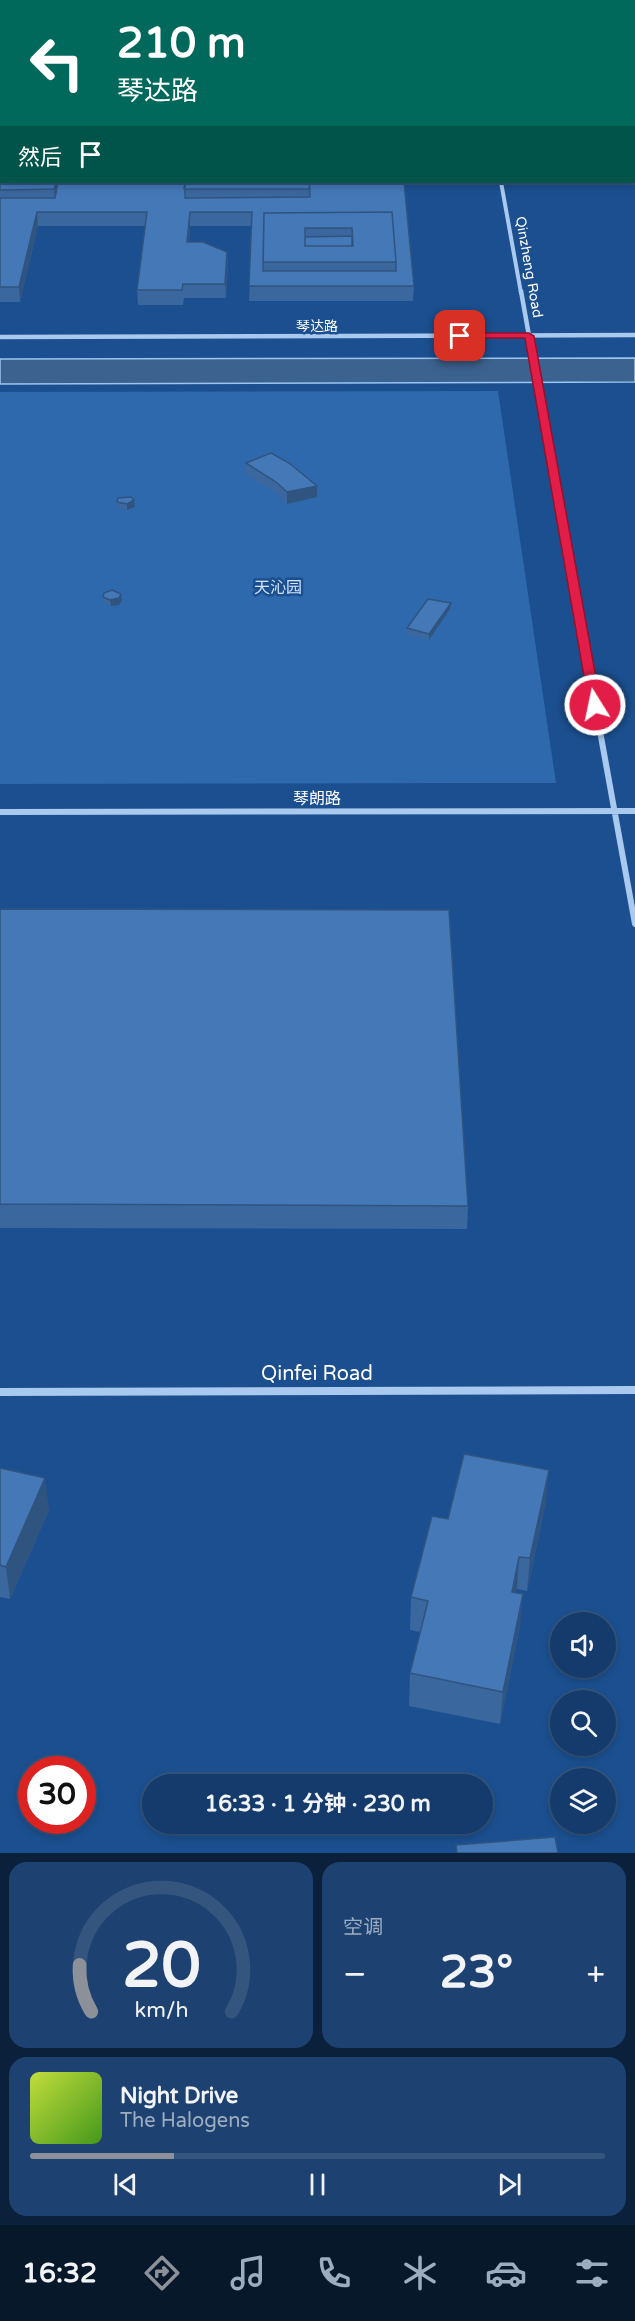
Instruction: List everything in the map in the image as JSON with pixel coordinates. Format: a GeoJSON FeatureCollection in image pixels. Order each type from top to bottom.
{"type":"FeatureCollection","features":[{"type":"Feature","properties":{"kind":"street","name":"Qinzheng Road"},"geometry":{"type":"LineString","coordinates":[[501,183],[635,924]]}},
{"type":"Feature","properties":{"kind":"street","name":"琴达路"},"geometry":{"type":"LineString","coordinates":[[0,336],[635,335]]}},
{"type":"Feature","properties":{"kind":"street","name":"琴朗路"},"geometry":{"type":"LineString","coordinates":[[0,812],[635,811]]}},
{"type":"Feature","properties":{"kind":"street","name":"Qinfei Road"},"geometry":{"type":"LineString","coordinates":[[0,1392],[635,1390]]}},
{"type":"Feature","properties":{"kind":"green space","name":"天沁园"},"geometry":{"type":"Polygon","coordinates":[[[498,391],[556,783],[0,784],[0,392],[498,391]]]}},
{"type":"Feature","properties":{"kind":"shaded area"},"geometry":{"type":"Polygon","coordinates":[[[635,358],[635,382],[0,384],[0,359],[635,358]]]}},
{"type":"Feature","properties":{"kind":"building"},"geometry":{"type":"Polygon","coordinates":[[[0,183],[56,183],[54,189],[0,190],[0,183]]]}},
{"type":"Feature","properties":{"kind":"building"},"geometry":{"type":"Polygon","coordinates":[[[58,183],[185,183],[185,198],[310,197],[309,183],[404,183],[414,286],[249,286],[252,212],[190,212],[187,242],[203,242],[227,252],[225,284],[183,284],[182,290],[137,290],[147,212],[37,212],[19,287],[0,287],[0,198],[55,198],[58,183]],[[392,212],[264,213],[263,271],[396,271],[392,212]]]}},
{"type":"Feature","properties":{"kind":"building"},"geometry":{"type":"Polygon","coordinates":[[[185,183],[309,183],[310,189],[184,189],[185,183]]]}},
{"type":"Feature","properties":{"kind":"building"},"geometry":{"type":"Polygon","coordinates":[[[392,212],[396,262],[263,262],[264,213],[392,212]],[[305,228],[305,246],[353,246],[352,228],[305,228]]]}},
{"type":"Feature","properties":{"kind":"building"},"geometry":{"type":"Polygon","coordinates":[[[352,236],[352,246],[305,246],[305,237],[352,236]]]}},
{"type":"Feature","properties":{"kind":"building"},"geometry":{"type":"Polygon","coordinates":[[[271,453],[289,463],[317,486],[287,492],[276,482],[246,463],[271,453]]]}},
{"type":"Feature","properties":{"kind":"building"},"geometry":{"type":"Polygon","coordinates":[[[131,497],[134,500],[127,504],[117,502],[118,498],[131,497]]]}},
{"type":"Feature","properties":{"kind":"building"},"geometry":{"type":"Polygon","coordinates":[[[112,590],[121,594],[119,598],[110,600],[103,597],[104,593],[112,590]]]}},
{"type":"Feature","properties":{"kind":"building"},"geometry":{"type":"Polygon","coordinates":[[[428,599],[451,603],[429,634],[407,628],[428,599]]]}},
{"type":"Feature","properties":{"kind":"building"},"geometry":{"type":"Polygon","coordinates":[[[0,909],[449,910],[468,1206],[0,1204],[0,909]]]}},
{"type":"Feature","properties":{"kind":"building"},"geometry":{"type":"Polygon","coordinates":[[[464,1454],[549,1470],[530,1558],[519,1557],[512,1592],[523,1594],[503,1692],[410,1673],[428,1601],[411,1597],[432,1516],[448,1519],[464,1454]]]}},
{"type":"Feature","properties":{"kind":"building"},"geometry":{"type":"Polygon","coordinates":[[[0,1468],[45,1478],[6,1567],[0,1565],[0,1468]]]}},
{"type":"Feature","properties":{"kind":"building"},"geometry":{"type":"Polygon","coordinates":[[[555,1837],[558,1853],[457,1853],[456,1845],[555,1837]]]}},
{"type":"Feature","properties":{"kind":"route"},"geometry":{"type":"LineString","coordinates":[[460,336],[529,336],[595,705]]}}]}
